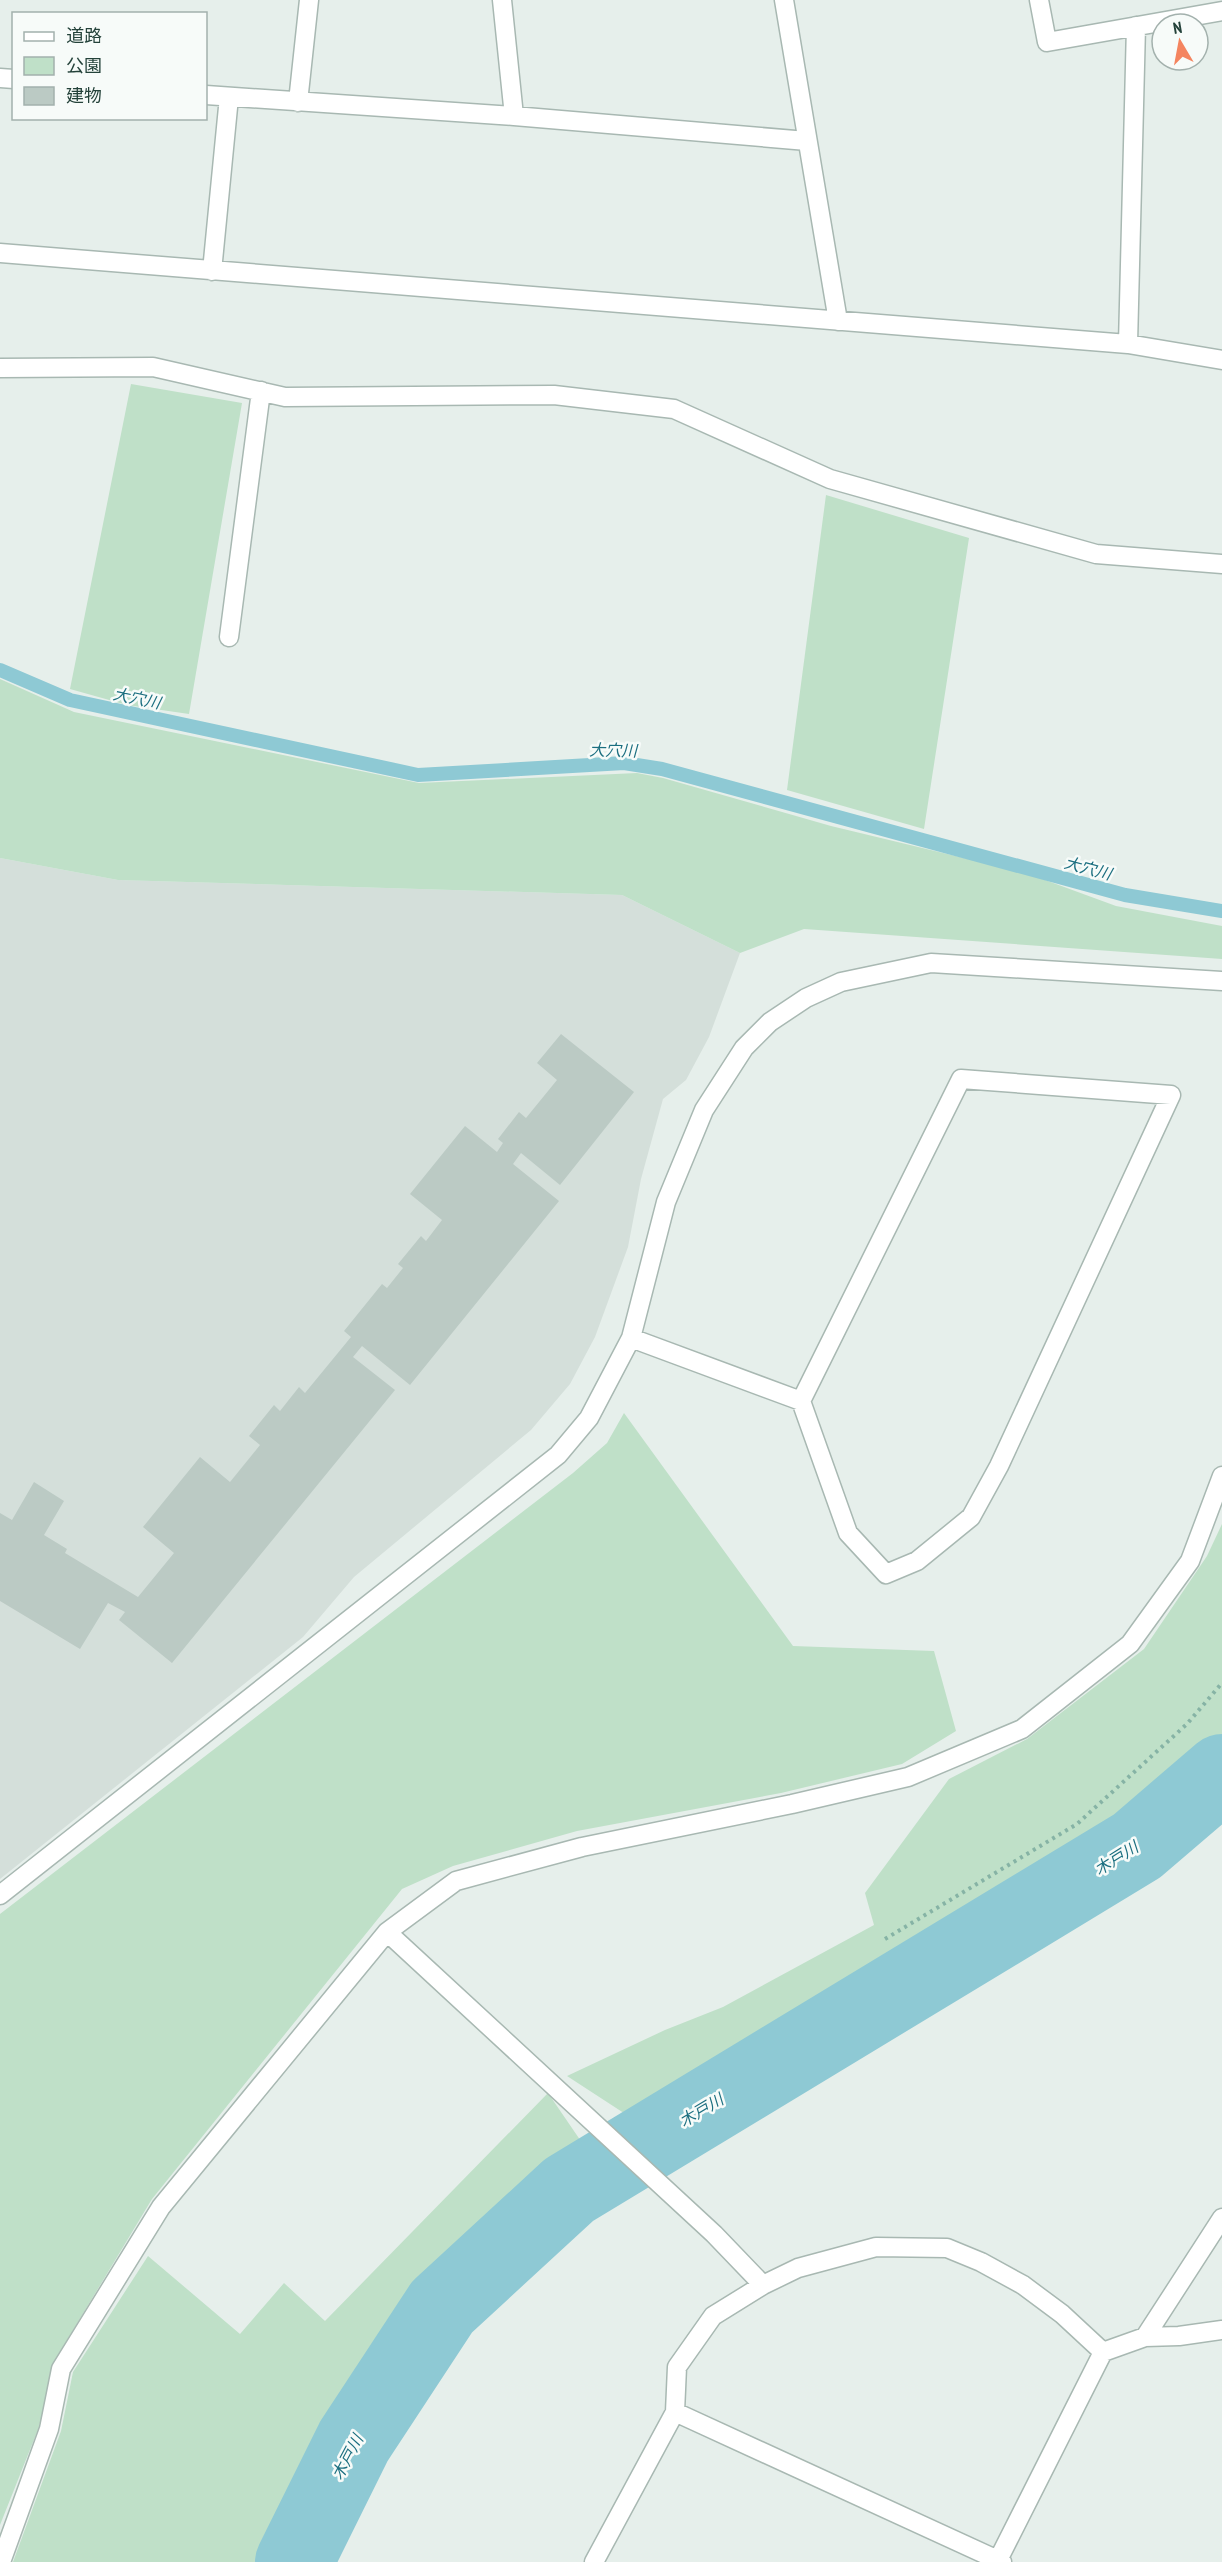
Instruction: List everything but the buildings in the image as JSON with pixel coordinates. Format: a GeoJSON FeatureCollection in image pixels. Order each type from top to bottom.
{"type":"FeatureCollection","features":[{"type":"Feature","properties":{"kind":"street"},"geometry":{"type":"LineString","coordinates":[[298,102],[309,0]]}},
{"type":"Feature","properties":{"kind":"street"},"geometry":{"type":"LineString","coordinates":[[502,0],[514,116]]}},
{"type":"Feature","properties":{"kind":"street"},"geometry":{"type":"LineString","coordinates":[[784,0],[838,321]]}},
{"type":"Feature","properties":{"kind":"street"},"geometry":{"type":"LineString","coordinates":[[1039,0],[1047,42],[1222,11]]}},
{"type":"Feature","properties":{"kind":"street"},"geometry":{"type":"LineString","coordinates":[[1128,344],[1136,26]]}},
{"type":"Feature","properties":{"kind":"street"},"geometry":{"type":"LineString","coordinates":[[207,95],[514,116],[807,141]]}},
{"type":"Feature","properties":{"kind":"street"},"geometry":{"type":"LineString","coordinates":[[212,271],[229,97]]}},
{"type":"Feature","properties":{"kind":"street"},"geometry":{"type":"LineString","coordinates":[[0,253],[1128,344],[1222,360]]}},
{"type":"Feature","properties":{"kind":"street"},"geometry":{"type":"LineString","coordinates":[[0,368],[153,367],[285,397],[554,395],[674,409],[841,483],[1096,554],[1222,564]]}},
{"type":"Feature","properties":{"kind":"street"},"geometry":{"type":"LineString","coordinates":[[229,637],[261,391]]}},
{"type":"Feature","properties":{"kind":"street"},"geometry":{"type":"LineString","coordinates":[[0,1895],[558,1455],[589,1418],[631,1338],[666,1202],[704,1110],[744,1047],[770,1022],[806,998],[841,982],[931,963],[1222,981]]}},
{"type":"Feature","properties":{"kind":"street"},"geometry":{"type":"LineString","coordinates":[[961,1079],[1171,1095],[999,1466],[971,1517],[917,1561],[886,1574],[848,1533],[801,1401],[961,1079]]}},
{"type":"Feature","properties":{"kind":"street"},"geometry":{"type":"LineString","coordinates":[[631,1338],[801,1401]]}},
{"type":"Feature","properties":{"kind":"street"},"geometry":{"type":"LineString","coordinates":[[0,2562],[49,2429],[61,2369],[161,2207],[387,1932],[456,1881],[582,1847],[908,1777],[1022,1729],[1130,1644],[1190,1561],[1222,1476]]}},
{"type":"Feature","properties":{"kind":"street"},"geometry":{"type":"LineString","coordinates":[[387,1932],[714,2234],[763,2285]]}},
{"type":"Feature","properties":{"kind":"street"},"geometry":{"type":"LineString","coordinates":[[1145,2337],[1222,2218]]}},
{"type":"Feature","properties":{"kind":"street"},"geometry":{"type":"LineString","coordinates":[[594,2562],[675,2412],[677,2367],[713,2316],[763,2285],[798,2268],[876,2247],[947,2248],[981,2262],[1023,2285],[1062,2314],[1103,2352]]}},
{"type":"Feature","properties":{"kind":"street"},"geometry":{"type":"LineString","coordinates":[[675,2412],[999,2562],[1103,2352],[1145,2337],[1179,2336],[1222,2330]]}},
{"type":"Feature","properties":{"kind":"path"},"geometry":{"type":"LineString","coordinates":[[885,1939],[1077,1824],[1187,1724],[1222,1683]]}},
{"type":"Feature","properties":{"kind":"shaded area"},"geometry":{"type":"Polygon","coordinates":[[[0,858],[118,880],[622,895],[740,953],[709,1037],[686,1080],[663,1099],[641,1179],[628,1247],[595,1337],[570,1384],[531,1430],[354,1577],[303,1637],[0,1879],[0,858]]]}},
{"type":"Feature","properties":{"kind":"green space"},"geometry":{"type":"Polygon","coordinates":[[[131,384],[242,403],[189,714],[127,705],[70,689],[131,384]]]}},
{"type":"Feature","properties":{"kind":"green space"},"geometry":{"type":"Polygon","coordinates":[[[826,495],[969,538],[924,829],[787,790],[826,495]]]}},
{"type":"Feature","properties":{"kind":"green space"},"geometry":{"type":"Polygon","coordinates":[[[0,679],[74,712],[419,783],[637,773],[663,778],[831,826],[1026,873],[1116,906],[1222,926],[1222,959],[804,929],[740,953],[622,895],[118,880],[0,858],[0,679]]]}},
{"type":"Feature","properties":{"kind":"green space"},"geometry":{"type":"Polygon","coordinates":[[[624,1413],[793,1646],[934,1651],[956,1731],[902,1764],[781,1793],[577,1831],[453,1866],[402,1889],[152,2199],[55,2360],[39,2427],[0,2525],[0,1914],[573,1473],[607,1443],[624,1413]]]}},
{"type":"Feature","properties":{"kind":"green space"},"geometry":{"type":"Polygon","coordinates":[[[1222,1524],[1222,1752],[1121,1841],[633,2119],[567,2076],[665,2030],[723,2007],[874,1925],[865,1893],[949,1779],[1027,1739],[1144,1649],[1207,1556],[1222,1524]]]}},
{"type":"Feature","properties":{"kind":"green space"},"geometry":{"type":"Polygon","coordinates":[[[548,2093],[587,2150],[428,2285],[366,2388],[271,2562],[13,2562],[61,2431],[73,2372],[148,2256],[240,2334],[284,2283],[325,2321],[548,2093]]]}},
{"type":"Feature","properties":{"kind":"waterway","name":"大穴川"},"geometry":{"type":"LineString","coordinates":[[0,670],[70,700],[418,775],[624,763],[662,769],[1125,895],[1222,911]]}},
{"type":"Feature","properties":{"kind":"waterway","name":"木戸川"},"geometry":{"type":"LineString","coordinates":[[294,2562],[354,2441],[442,2307],[569,2190],[1137,1846],[1222,1773]]}}]}
